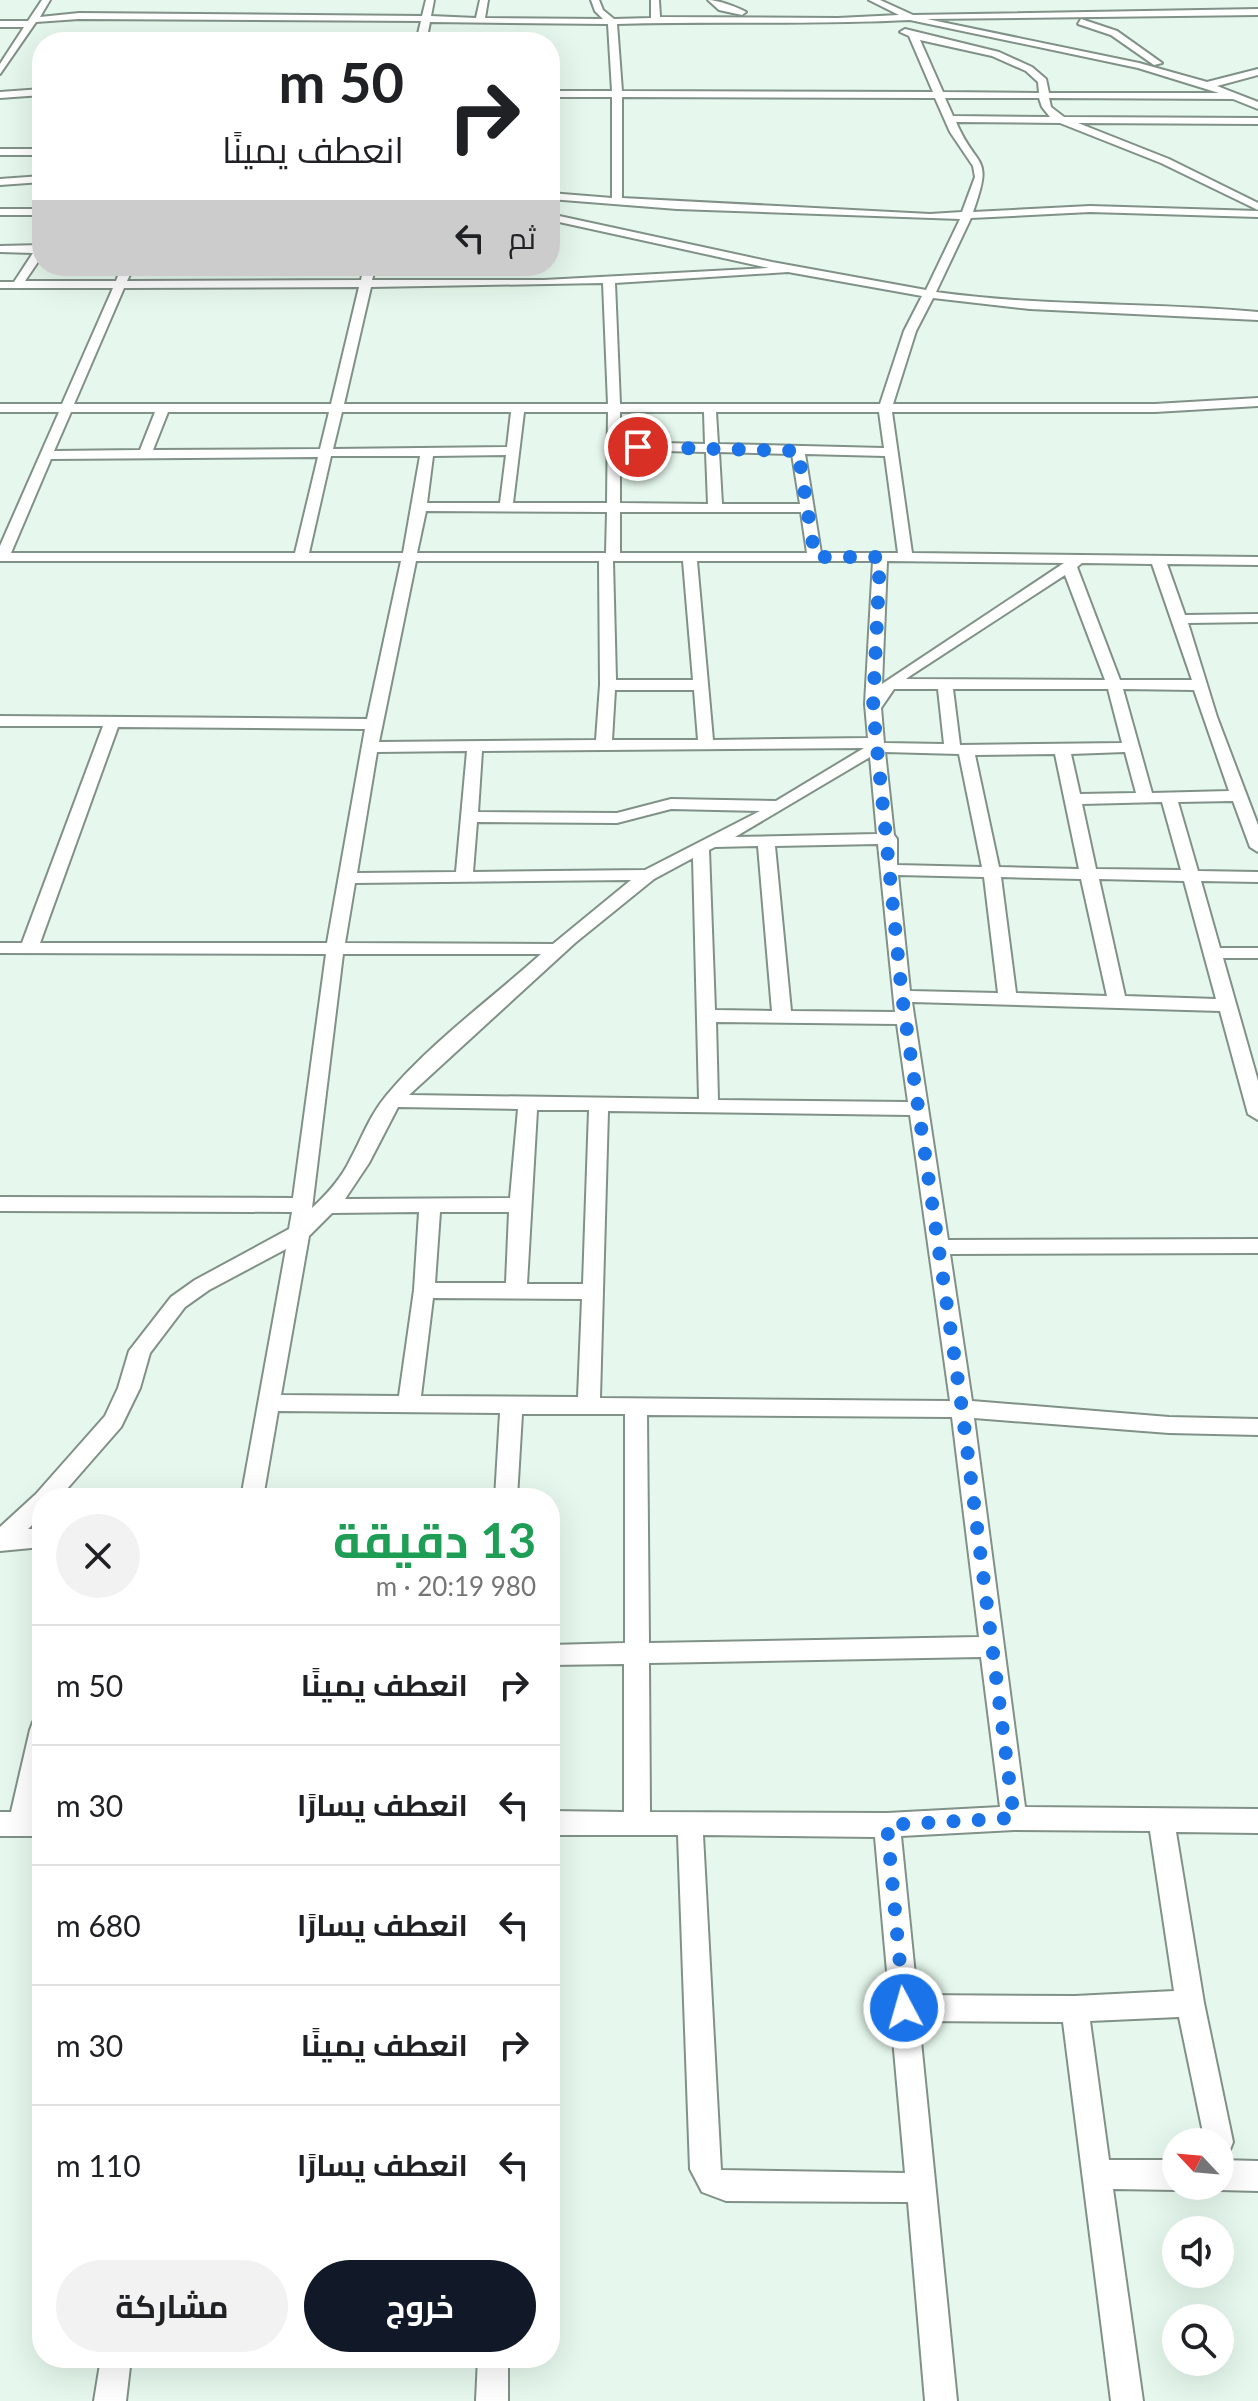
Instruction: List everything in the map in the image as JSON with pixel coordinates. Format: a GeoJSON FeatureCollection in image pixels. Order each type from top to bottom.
{"type":"FeatureCollection","features":[{"type":"Feature","properties":{"kind":"street"},"geometry":{"type":"LineString","coordinates":[[0,70],[46,0]]}},
{"type":"Feature","properties":{"kind":"street"},"geometry":{"type":"LineString","coordinates":[[423,32],[430,0]]}},
{"type":"Feature","properties":{"kind":"street"},"geometry":{"type":"LineString","coordinates":[[480,22],[484,0]]}},
{"type":"Feature","properties":{"kind":"street"},"geometry":{"type":"LineString","coordinates":[[595,0],[599,11],[612,22],[617,94],[617,202]]}},
{"type":"Feature","properties":{"kind":"street"},"geometry":{"type":"LineString","coordinates":[[655,0],[656,20]]}},
{"type":"Feature","properties":{"kind":"street"},"geometry":{"type":"LineString","coordinates":[[712,0],[722,8],[774,17],[825,21],[980,15],[1065,16],[1255,7]]}},
{"type":"Feature","properties":{"kind":"street"},"geometry":{"type":"LineString","coordinates":[[873,0],[917,18],[1091,52],[1178,75],[1258,106]]}},
{"type":"Feature","properties":{"kind":"street"},"geometry":{"type":"LineString","coordinates":[[976,0],[980,15]]}},
{"type":"Feature","properties":{"kind":"street"},"geometry":{"type":"LineString","coordinates":[[1036,0],[1043,16]]}},
{"type":"Feature","properties":{"kind":"street"},"geometry":{"type":"LineString","coordinates":[[1221,0],[1255,7]]}},
{"type":"Feature","properties":{"kind":"street"},"geometry":{"type":"LineString","coordinates":[[915,5],[917,18]]}},
{"type":"Feature","properties":{"kind":"street"},"geometry":{"type":"LineString","coordinates":[[0,24],[79,16],[210,13],[321,13],[480,22],[774,17]]}},
{"type":"Feature","properties":{"kind":"street"},"geometry":{"type":"LineString","coordinates":[[1065,16],[1114,33],[1146,58],[1178,75]]}},
{"type":"Feature","properties":{"kind":"street"},"geometry":{"type":"LineString","coordinates":[[895,19],[903,30],[913,35],[971,47],[1020,66],[1043,81],[1042,94],[1048,111],[1062,120],[1165,161],[1258,207]]}},
{"type":"Feature","properties":{"kind":"street"},"geometry":{"type":"LineString","coordinates":[[906,557],[885,409],[910,331],[958,239],[980,177],[978,166],[949,119],[913,35]]}},
{"type":"Feature","properties":{"kind":"street"},"geometry":{"type":"LineString","coordinates":[[1208,85],[1258,72]]}},
{"type":"Feature","properties":{"kind":"street"},"geometry":{"type":"LineString","coordinates":[[0,95],[32,93]]}},
{"type":"Feature","properties":{"kind":"street"},"geometry":{"type":"LineString","coordinates":[[560,94],[1237,96]]}},
{"type":"Feature","properties":{"kind":"street"},"geometry":{"type":"LineString","coordinates":[[1178,95],[1189,120]]}},
{"type":"Feature","properties":{"kind":"street"},"geometry":{"type":"LineString","coordinates":[[949,119],[1258,121]]}},
{"type":"Feature","properties":{"kind":"street"},"geometry":{"type":"LineString","coordinates":[[0,152],[32,152]]}},
{"type":"Feature","properties":{"kind":"street"},"geometry":{"type":"LineString","coordinates":[[0,182],[32,180]]}},
{"type":"Feature","properties":{"kind":"street"},"geometry":{"type":"LineString","coordinates":[[560,197],[930,217],[1090,209],[1258,214]]}},
{"type":"Feature","properties":{"kind":"street"},"geometry":{"type":"LineString","coordinates":[[0,212],[32,212]]}},
{"type":"Feature","properties":{"kind":"street"},"geometry":{"type":"LineString","coordinates":[[560,219],[783,271],[927,294],[1062,308],[1220,311],[1258,316]]}},
{"type":"Feature","properties":{"kind":"street"},"geometry":{"type":"LineString","coordinates":[[0,249],[32,250]]}},
{"type":"Feature","properties":{"kind":"street"},"geometry":{"type":"LineString","coordinates":[[17,285],[32,264]]}},
{"type":"Feature","properties":{"kind":"street"},"geometry":{"type":"LineString","coordinates":[[0,285],[609,280],[783,271]]}},
{"type":"Feature","properties":{"kind":"street"},"geometry":{"type":"LineString","coordinates":[[123,276],[1,557],[906,557],[1073,563],[1258,561]]}},
{"type":"Feature","properties":{"kind":"street"},"geometry":{"type":"LineString","coordinates":[[301,557],[368,276]]}},
{"type":"Feature","properties":{"kind":"street"},"geometry":{"type":"LineString","coordinates":[[604,744],[614,446],[609,280]]}},
{"type":"Feature","properties":{"kind":"street"},"geometry":{"type":"LineString","coordinates":[[0,408],[1155,408],[1258,402]]}},
{"type":"Feature","properties":{"kind":"street"},"geometry":{"type":"LineString","coordinates":[[145,455],[163,408]]}},
{"type":"Feature","properties":{"kind":"street"},"geometry":{"type":"LineString","coordinates":[[506,507],[510,451],[518,408]]}},
{"type":"Feature","properties":{"kind":"street"},"geometry":{"type":"LineString","coordinates":[[710,409],[715,508]]}},
{"type":"Feature","properties":{"kind":"street"},"geometry":{"type":"LineString","coordinates":[[614,446],[891,452]]}},
{"type":"Feature","properties":{"kind":"street"},"geometry":{"type":"LineString","coordinates":[[46,455],[328,450],[510,451]]}},
{"type":"Feature","properties":{"kind":"street"},"geometry":{"type":"LineString","coordinates":[[254,1488],[299,1233],[335,949],[374,724],[420,507],[427,450]]}},
{"type":"Feature","properties":{"kind":"street"},"geometry":{"type":"LineString","coordinates":[[798,451],[815,557]]}},
{"type":"Feature","properties":{"kind":"street"},"geometry":{"type":"LineString","coordinates":[[420,507],[807,508]]}},
{"type":"Feature","properties":{"kind":"street"},"geometry":{"type":"LineString","coordinates":[[690,557],[706,744]]}},
{"type":"Feature","properties":{"kind":"street"},"geometry":{"type":"LineString","coordinates":[[880,557],[873,708],[889,839],[902,996],[962,1409],[1014,1818]]}},
{"type":"Feature","properties":{"kind":"street"},"geometry":{"type":"LineString","coordinates":[[1158,560],[1209,717],[1258,847]]}},
{"type":"Feature","properties":{"kind":"street"},"geometry":{"type":"LineString","coordinates":[[873,708],[883,690],[891,684],[1073,563]]}},
{"type":"Feature","properties":{"kind":"street"},"geometry":{"type":"LineString","coordinates":[[1073,563],[1114,684],[1146,799]]}},
{"type":"Feature","properties":{"kind":"street"},"geometry":{"type":"LineString","coordinates":[[1179,619],[1258,618]]}},
{"type":"Feature","properties":{"kind":"street"},"geometry":{"type":"LineString","coordinates":[[891,684],[1200,685]]}},
{"type":"Feature","properties":{"kind":"street"},"geometry":{"type":"LineString","coordinates":[[945,684],[992,872],[1008,999]]}},
{"type":"Feature","properties":{"kind":"street"},"geometry":{"type":"LineString","coordinates":[[608,685],[700,685]]}},
{"type":"Feature","properties":{"kind":"street"},"geometry":{"type":"LineString","coordinates":[[0,721],[374,724]]}},
{"type":"Feature","properties":{"kind":"street"},"geometry":{"type":"LineString","coordinates":[[29,948],[112,722]]}},
{"type":"Feature","properties":{"kind":"street"},"geometry":{"type":"LineString","coordinates":[[370,747],[706,744],[1062,751],[1130,747]]}},
{"type":"Feature","properties":{"kind":"street"},"geometry":{"type":"LineString","coordinates":[[54,1488],[113,1421],[140,1351],[178,1302],[202,1285],[299,1233],[327,1206],[359,1163],[373,1131],[392,1101],[423,1069],[558,949],[648,875],[779,806],[876,745]]}},
{"type":"Feature","properties":{"kind":"street"},"geometry":{"type":"LineString","coordinates":[[464,877],[475,746]]}},
{"type":"Feature","properties":{"kind":"street"},"geometry":{"type":"LineString","coordinates":[[1062,751],[1075,799],[1117,1002]]}},
{"type":"Feature","properties":{"kind":"street"},"geometry":{"type":"LineString","coordinates":[[1075,799],[1240,796]]}},
{"type":"Feature","properties":{"kind":"street"},"geometry":{"type":"LineString","coordinates":[[1169,799],[1258,1114]]}},
{"type":"Feature","properties":{"kind":"street"},"geometry":{"type":"LineString","coordinates":[[469,817],[617,818],[671,804],[779,806]]}},
{"type":"Feature","properties":{"kind":"street"},"geometry":{"type":"LineString","coordinates":[[704,844],[889,839]]}},
{"type":"Feature","properties":{"kind":"street"},"geometry":{"type":"LineString","coordinates":[[766,841],[782,1017]]}},
{"type":"Feature","properties":{"kind":"street"},"geometry":{"type":"LineString","coordinates":[[704,844],[709,1105]]}},
{"type":"Feature","properties":{"kind":"street"},"geometry":{"type":"LineString","coordinates":[[891,870],[1258,877]]}},
{"type":"Feature","properties":{"kind":"street"},"geometry":{"type":"LineString","coordinates":[[348,878],[648,875]]}},
{"type":"Feature","properties":{"kind":"street"},"geometry":{"type":"LineString","coordinates":[[0,948],[558,949]]}},
{"type":"Feature","properties":{"kind":"street"},"geometry":{"type":"LineString","coordinates":[[1212,953],[1258,953]]}},
{"type":"Feature","properties":{"kind":"street"},"geometry":{"type":"LineString","coordinates":[[902,996],[1227,1005]]}},
{"type":"Feature","properties":{"kind":"street"},"geometry":{"type":"LineString","coordinates":[[706,1016],[906,1018]]}},
{"type":"Feature","properties":{"kind":"street"},"geometry":{"type":"LineString","coordinates":[[392,1101],[919,1109]]}},
{"type":"Feature","properties":{"kind":"street"},"geometry":{"type":"LineString","coordinates":[[516,1291],[519,1205],[528,1103]]}},
{"type":"Feature","properties":{"kind":"street"},"geometry":{"type":"LineString","coordinates":[[589,1406],[599,1103]]}},
{"type":"Feature","properties":{"kind":"street"},"geometry":{"type":"LineString","coordinates":[[0,1204],[302,1205]]}},
{"type":"Feature","properties":{"kind":"street"},"geometry":{"type":"LineString","coordinates":[[327,1206],[519,1205]]}},
{"type":"Feature","properties":{"kind":"street"},"geometry":{"type":"LineString","coordinates":[[409,1405],[424,1290],[430,1206]]}},
{"type":"Feature","properties":{"kind":"street"},"geometry":{"type":"LineString","coordinates":[[938,1247],[1258,1246]]}},
{"type":"Feature","properties":{"kind":"street"},"geometry":{"type":"LineString","coordinates":[[424,1290],[592,1292]]}},
{"type":"Feature","properties":{"kind":"street"},"geometry":{"type":"LineString","coordinates":[[270,1403],[962,1409],[1169,1425],[1258,1427]]}},
{"type":"Feature","properties":{"kind":"street"},"geometry":{"type":"LineString","coordinates":[[507,1488],[512,1405]]}},
{"type":"Feature","properties":{"kind":"street"},"geometry":{"type":"LineString","coordinates":[[636,1407],[637,1824]]}},
{"type":"Feature","properties":{"kind":"street"},"geometry":{"type":"LineString","coordinates":[[2,1541],[32,1511]]}},
{"type":"Feature","properties":{"kind":"street"},"geometry":{"type":"LineString","coordinates":[[2,1541],[32,1539]]}},
{"type":"Feature","properties":{"kind":"street"},"geometry":{"type":"LineString","coordinates":[[560,1655],[992,1647]]}},
{"type":"Feature","properties":{"kind":"street"},"geometry":{"type":"LineString","coordinates":[[21,1824],[32,1775]]}},
{"type":"Feature","properties":{"kind":"street"},"geometry":{"type":"LineString","coordinates":[[560,1823],[887,1825],[1014,1818],[1258,1821]]}},
{"type":"Feature","properties":{"kind":"street"},"geometry":{"type":"LineString","coordinates":[[1161,1820],[1190,2003],[1216,2128]]}},
{"type":"Feature","properties":{"kind":"street"},"geometry":{"type":"LineString","coordinates":[[690,1824],[705,2169],[712,2182],[726,2186],[921,2188]]}},
{"type":"Feature","properties":{"kind":"street"},"geometry":{"type":"LineString","coordinates":[[887,1825],[941,2401]]}},
{"type":"Feature","properties":{"kind":"street"},"geometry":{"type":"LineString","coordinates":[[904,2008],[1075,2009],[1190,2003]]}},
{"type":"Feature","properties":{"kind":"street"},"geometry":{"type":"LineString","coordinates":[[1075,2009],[1127,2401]]}},
{"type":"Feature","properties":{"kind":"street"},"geometry":{"type":"LineString","coordinates":[[1234,2169],[1258,2176]]}},
{"type":"Feature","properties":{"kind":"street"},"geometry":{"type":"LineString","coordinates":[[1097,2174],[1162,2175]]}},
{"type":"Feature","properties":{"kind":"street"},"geometry":{"type":"LineString","coordinates":[[110,2401],[115,2368]]}},
{"type":"Feature","properties":{"kind":"street"},"geometry":{"type":"LineString","coordinates":[[492,2401],[493,2368]]}},
{"type":"Feature","properties":{"kind":"route"},"geometry":{"type":"LineString","coordinates":[[638,447],[798,451],[815,557],[880,557],[873,708],[889,839],[902,996],[962,1409],[1014,1818],[887,1825],[904,2008]]}}]}
